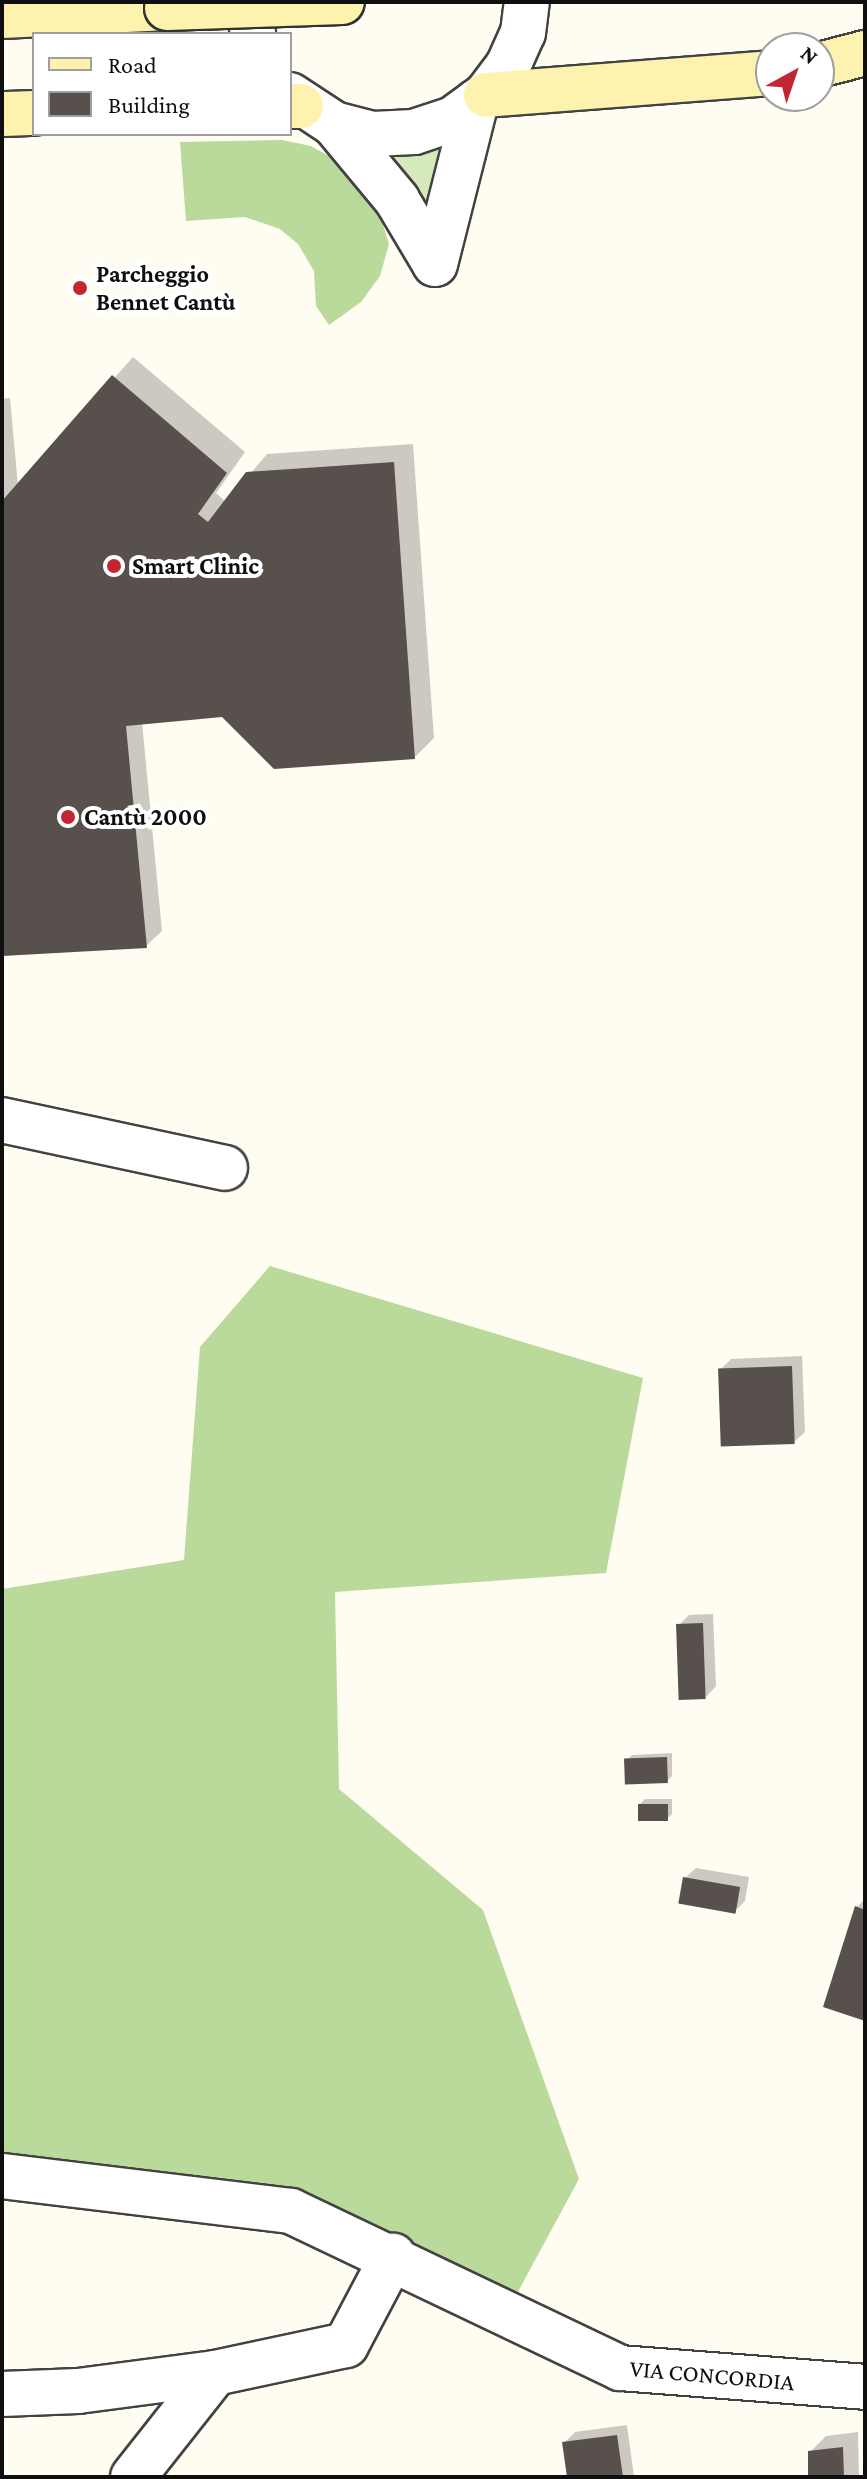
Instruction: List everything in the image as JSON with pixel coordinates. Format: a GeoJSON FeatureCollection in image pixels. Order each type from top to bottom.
{"type":"FeatureCollection","features":[{"type":"Feature","properties":{"kind":"main road"},"geometry":{"type":"LineString","coordinates":[[2,16],[342,2]]}},
{"type":"Feature","properties":{"kind":"main road"},"geometry":{"type":"LineString","coordinates":[[835,61],[865,53]]}},
{"type":"Feature","properties":{"kind":"main road"},"geometry":{"type":"LineString","coordinates":[[481,98],[755,74]]}},
{"type":"Feature","properties":{"kind":"main road"},"geometry":{"type":"LineString","coordinates":[[2,114],[32,113]]}},
{"type":"Feature","properties":{"kind":"street"},"geometry":{"type":"LineString","coordinates":[[247,2],[253,32]]}},
{"type":"Feature","properties":{"kind":"street"},"geometry":{"type":"LineString","coordinates":[[304,108],[373,134],[414,132],[453,119],[481,98],[508,66],[523,33],[527,2]]}},
{"type":"Feature","properties":{"kind":"street"},"geometry":{"type":"LineString","coordinates":[[304,108],[397,200],[435,264],[481,98]]}},
{"type":"Feature","properties":{"kind":"street"},"geometry":{"type":"LineString","coordinates":[[2,1120],[225,1168]]}},
{"type":"Feature","properties":{"kind":"street","name":"VIA CONCORDIA"},"geometry":{"type":"LineString","coordinates":[[2,2176],[291,2211],[393,2256],[620,2368],[865,2387]]}},
{"type":"Feature","properties":{"kind":"street"},"geometry":{"type":"LineString","coordinates":[[2,2394],[78,2391],[215,2373],[346,2345],[393,2256]]}},
{"type":"Feature","properties":{"kind":"street"},"geometry":{"type":"LineString","coordinates":[[133,2477],[215,2373]]}},
{"type":"Feature","properties":{"kind":"green space"},"geometry":{"type":"Polygon","coordinates":[[[439,137],[430,225],[377,142],[439,137]]]}},
{"type":"Feature","properties":{"kind":"green space"},"geometry":{"type":"Polygon","coordinates":[[[282,140],[311,146],[341,163],[375,200],[389,244],[380,276],[361,302],[329,325],[316,306],[314,271],[298,244],[280,229],[245,217],[186,221],[180,142],[282,140]]]}},
{"type":"Feature","properties":{"kind":"green space"},"geometry":{"type":"Polygon","coordinates":[[[270,1266],[643,1378],[606,1573],[335,1592],[339,1789],[483,1910],[579,2179],[507,2312],[291,2211],[2,2176],[2,1589],[184,1560],[200,1347],[270,1266]]]}},
{"type":"Feature","properties":{"kind":"building"},"geometry":{"type":"Polygon","coordinates":[[[112,375],[227,473],[198,514],[208,522],[246,472],[394,462],[415,759],[274,769],[222,717],[126,726],[147,948],[2,956],[2,501],[112,375]]]}},
{"type":"Feature","properties":{"kind":"building"},"geometry":{"type":"Polygon","coordinates":[[[792,1366],[795,1444],[721,1447],[718,1369],[792,1366]]]}},
{"type":"Feature","properties":{"kind":"building"},"geometry":{"type":"Polygon","coordinates":[[[703,1623],[706,1699],[679,1700],[676,1624],[703,1623]]]}},
{"type":"Feature","properties":{"kind":"building"},"geometry":{"type":"Polygon","coordinates":[[[667,1757],[668,1783],[625,1784],[624,1759],[667,1757]]]}},
{"type":"Feature","properties":{"kind":"building"},"geometry":{"type":"Polygon","coordinates":[[[638,1804],[668,1804],[668,1821],[638,1821],[638,1804]]]}},
{"type":"Feature","properties":{"kind":"building"},"geometry":{"type":"Polygon","coordinates":[[[683,1877],[740,1887],[735,1914],[678,1904],[683,1877]]]}},
{"type":"Feature","properties":{"kind":"building"},"geometry":{"type":"Polygon","coordinates":[[[855,1906],[865,1910],[865,2021],[823,2007],[855,1906]]]}},
{"type":"Feature","properties":{"kind":"building"},"geometry":{"type":"Polygon","coordinates":[[[617,2435],[623,2477],[567,2477],[562,2442],[617,2435]]]}},
{"type":"Feature","properties":{"kind":"building"},"geometry":{"type":"Polygon","coordinates":[[[843,2447],[844,2477],[808,2477],[808,2451],[843,2447]]]}},
{"type":"Feature","properties":{"kind":"place","name":"Parcheggio Bennet Cantù"},"geometry":{"type":"Point","coordinates":[80,288]}},
{"type":"Feature","properties":{"kind":"place","name":"Smart Clinic"},"geometry":{"type":"Point","coordinates":[114,566]}},
{"type":"Feature","properties":{"kind":"place","name":"Cantù 2000"},"geometry":{"type":"Point","coordinates":[68,817]}}]}
